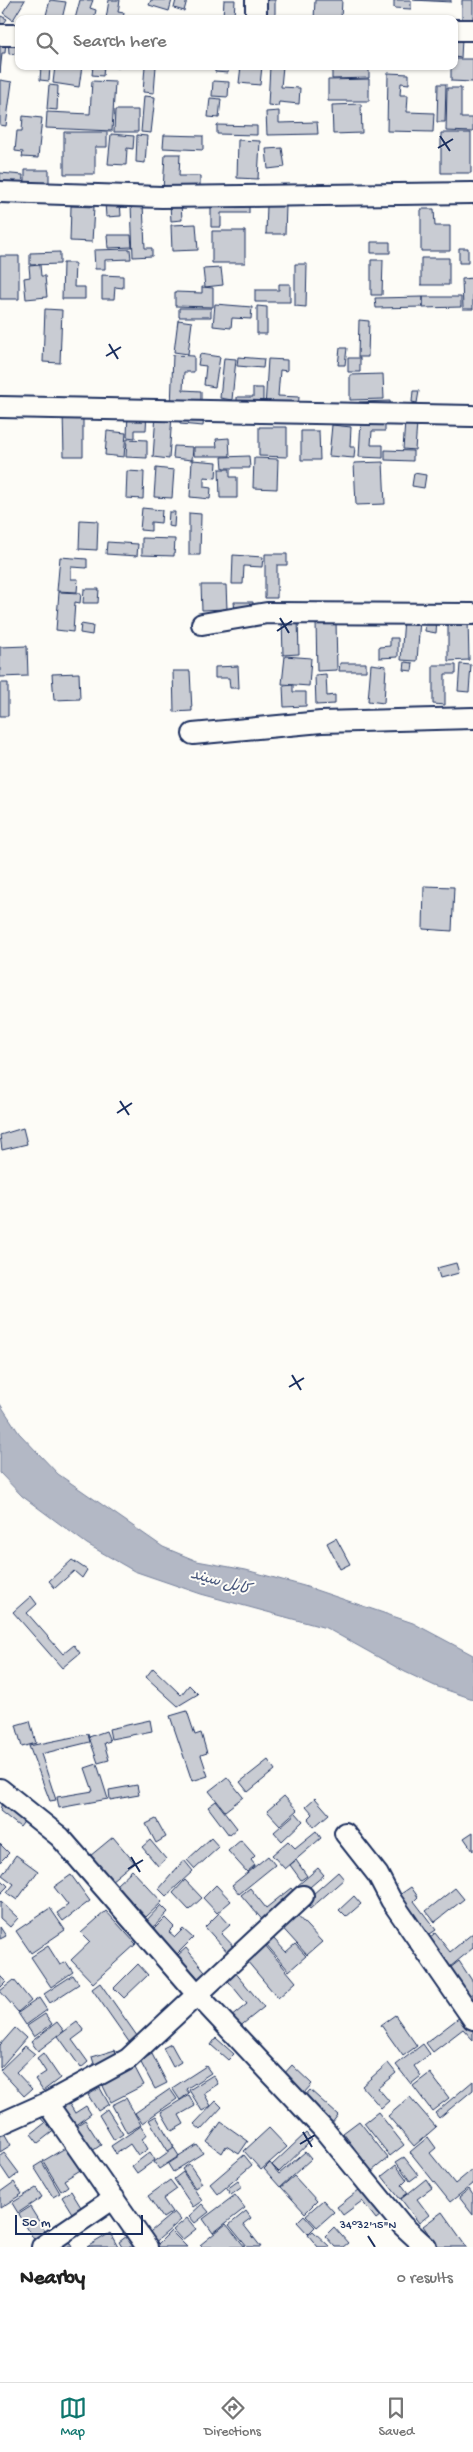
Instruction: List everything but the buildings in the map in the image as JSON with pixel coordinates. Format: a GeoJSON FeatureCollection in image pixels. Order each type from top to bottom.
{"type":"FeatureCollection","features":[{"type":"Feature","properties":{"kind":"street"},"geometry":{"type":"LineString","coordinates":[[256,0],[256,15]]}},
{"type":"Feature","properties":{"kind":"street"},"geometry":{"type":"LineString","coordinates":[[458,30],[473,30]]}},
{"type":"Feature","properties":{"kind":"street"},"geometry":{"type":"LineString","coordinates":[[0,35],[15,35]]}},
{"type":"Feature","properties":{"kind":"street"},"geometry":{"type":"LineString","coordinates":[[0,192],[162,197],[473,193]]}},
{"type":"Feature","properties":{"kind":"street"},"geometry":{"type":"LineString","coordinates":[[0,407],[473,416]]}},
{"type":"Feature","properties":{"kind":"street"},"geometry":{"type":"LineString","coordinates":[[202,624],[267,613],[473,614]]}},
{"type":"Feature","properties":{"kind":"street"},"geometry":{"type":"LineString","coordinates":[[193,734],[321,722],[473,718]]}},
{"type":"Feature","properties":{"kind":"street"},"geometry":{"type":"LineString","coordinates":[[0,1789],[60,1837],[196,1993],[326,2131],[402,2225],[426,2247]]}},
{"type":"Feature","properties":{"kind":"street"},"geometry":{"type":"LineString","coordinates":[[345,1833],[378,1875],[391,1900],[473,2019]]}},
{"type":"Feature","properties":{"kind":"street"},"geometry":{"type":"LineString","coordinates":[[0,2124],[47,2103],[128,2059],[196,1993],[302,1896]]}},
{"type":"Feature","properties":{"kind":"street"},"geometry":{"type":"LineString","coordinates":[[47,2103],[147,2247]]}},
{"type":"Feature","properties":{"kind":"street"},"geometry":{"type":"LineString","coordinates":[[42,2247],[114,2198]]}},
{"type":"Feature","properties":{"kind":"water","name":"کابل سيند"},"geometry":{"type":"Polygon","coordinates":[[[0,1404],[19,1433],[58,1474],[163,1547],[197,1561],[246,1570],[304,1586],[413,1623],[473,1655],[473,1699],[435,1686],[405,1672],[326,1628],[201,1594],[134,1571],[87,1544],[22,1496],[0,1473],[0,1404]]]}}]}
